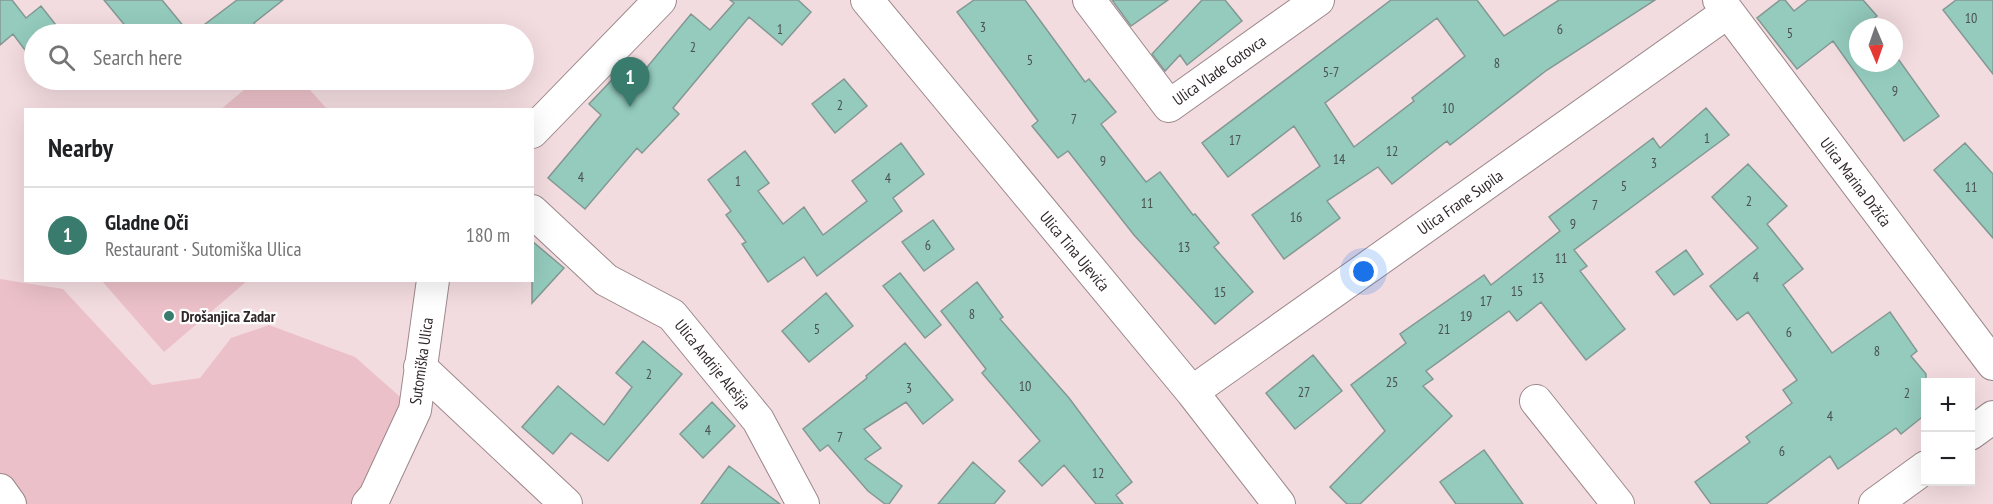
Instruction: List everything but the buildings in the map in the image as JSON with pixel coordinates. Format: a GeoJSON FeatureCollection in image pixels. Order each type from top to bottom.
{"type":"FeatureCollection","features":[{"type":"Feature","properties":{"kind":"street"},"geometry":{"type":"LineString","coordinates":[[534,130],[660,0]]}},
{"type":"Feature","properties":{"kind":"street","name":"Ulica Tina Ujevića"},"geometry":{"type":"LineString","coordinates":[[867,0],[1192,392],[1279,504]]}},
{"type":"Feature","properties":{"kind":"street","name":"Ulica Vlade Gotovca"},"geometry":{"type":"LineString","coordinates":[[1089,0],[1169,106],[1318,0]]}},
{"type":"Feature","properties":{"kind":"street","name":"Ulica Frane Supila"},"geometry":{"type":"LineString","coordinates":[[1192,392],[1724,6]]}},
{"type":"Feature","properties":{"kind":"street","name":"Ulica Marina Držića"},"geometry":{"type":"LineString","coordinates":[[1724,6],[1993,364]]}},
{"type":"Feature","properties":{"kind":"street","name":"Ulica Andrije Alešija"},"geometry":{"type":"LineString","coordinates":[[534,213],[606,280],[672,315],[758,420],[803,504]]}},
{"type":"Feature","properties":{"kind":"street","name":"Sutomiška Ulica"},"geometry":{"type":"LineString","coordinates":[[368,504],[375,496],[415,410],[433,282]]}},
{"type":"Feature","properties":{"kind":"street"},"geometry":{"type":"LineString","coordinates":[[420,367],[566,504]]}},
{"type":"Feature","properties":{"kind":"street"},"geometry":{"type":"LineString","coordinates":[[1536,401],[1618,504]]}},
{"type":"Feature","properties":{"kind":"street"},"geometry":{"type":"LineString","coordinates":[[1974,432],[1993,417]]}},
{"type":"Feature","properties":{"kind":"street"},"geometry":{"type":"LineString","coordinates":[[1875,504],[1921,471]]}},
{"type":"Feature","properties":{"kind":"street"},"geometry":{"type":"LineString","coordinates":[[0,490],[10,504]]}},
{"type":"Feature","properties":{"kind":"shaded area"},"geometry":{"type":"Polygon","coordinates":[[[244,90],[310,90],[326,108],[222,108],[244,90]]]}},
{"type":"Feature","properties":{"kind":"shaded area"},"geometry":{"type":"Polygon","coordinates":[[[0,279],[63,289],[152,385],[200,378],[231,338],[269,325],[355,357],[415,410],[368,504],[0,504],[0,279]]]}},
{"type":"Feature","properties":{"kind":"shaded area","name":"Drošanjica Zadar"},"geometry":{"type":"Polygon","coordinates":[[[103,282],[246,282],[164,352],[103,282]]]}},
{"type":"Feature","properties":{"kind":"place","name":"Gladne Oči"},"geometry":{"type":"Point","coordinates":[630,107]}},
{"type":"Feature","properties":{"kind":"place","name":"Drošanjica Zadar"},"geometry":{"type":"Point","coordinates":[169,316]}}]}
